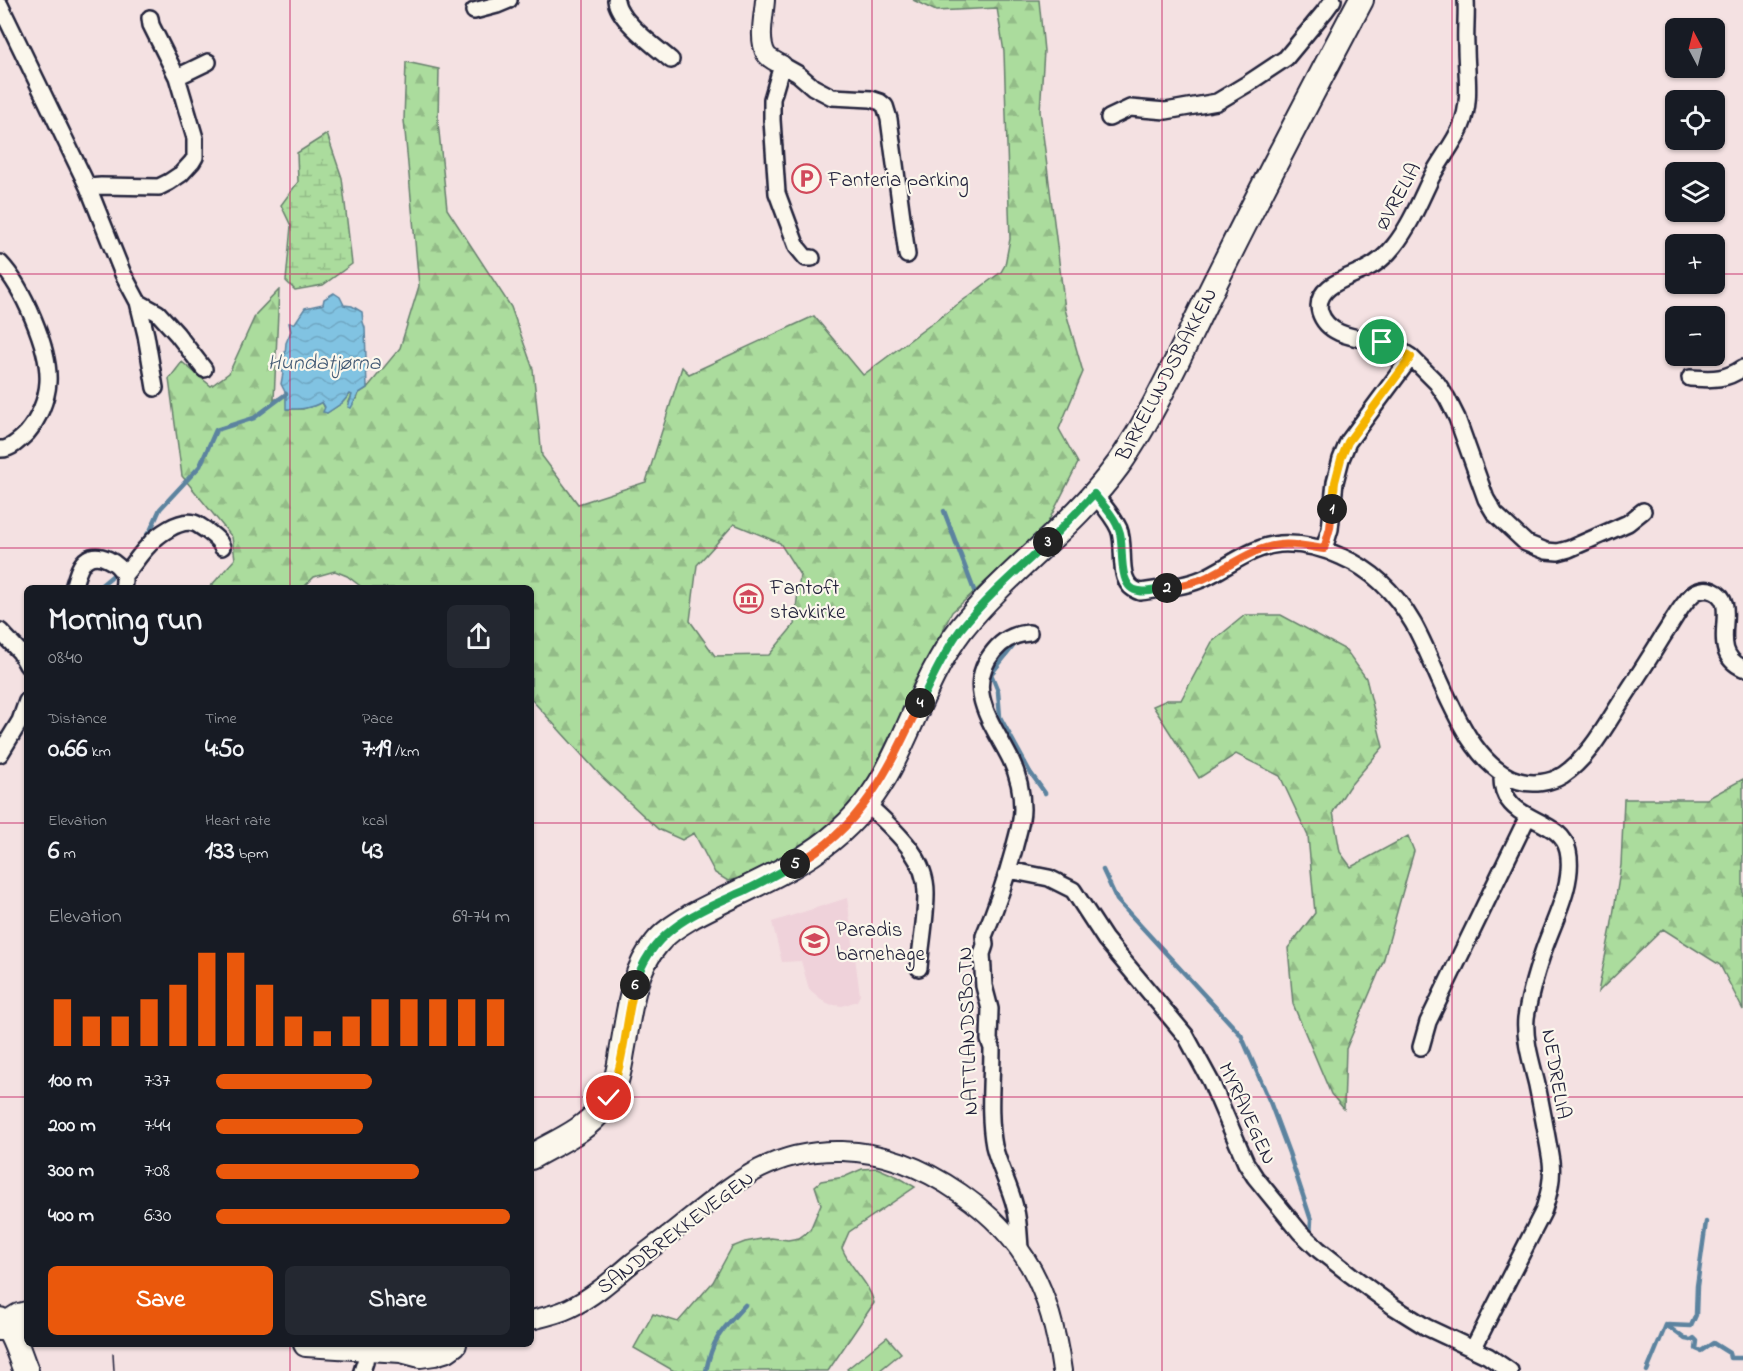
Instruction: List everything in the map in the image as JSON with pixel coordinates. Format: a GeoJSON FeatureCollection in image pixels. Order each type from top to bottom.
{"type":"FeatureCollection","features":[{"type":"Feature","properties":{"kind":"main road","name":"BIRKELUNDSBAKKEN"},"geometry":{"type":"LineString","coordinates":[[534,1155],[586,1126],[609,1098],[616,1083],[637,979],[643,963],[656,943],[678,924],[800,862],[836,836],[866,803],[887,771],[932,679],[959,632],[980,608],[1073,517],[1119,465],[1148,418],[1268,174],[1360,0]]}},
{"type":"Feature","properties":{"kind":"main road"},"geometry":{"type":"LineString","coordinates":[[1,1330],[24,1315]]}},
{"type":"Feature","properties":{"kind":"main road"},"geometry":{"type":"LineString","coordinates":[[1,1330],[14,1371]]}},
{"type":"Feature","properties":{"kind":"main road"},"geometry":{"type":"LineString","coordinates":[[1,1330],[26,1371]]}},
{"type":"Feature","properties":{"kind":"main road"},"geometry":{"type":"LineString","coordinates":[[321,1347],[365,1360],[409,1347],[420,1355],[450,1347]]}},
{"type":"Feature","properties":{"kind":"street"},"geometry":{"type":"LineString","coordinates":[[474,11],[509,0]]}},
{"type":"Feature","properties":{"kind":"street"},"geometry":{"type":"LineString","coordinates":[[616,0],[616,7],[624,17],[671,60]]}},
{"type":"Feature","properties":{"kind":"street"},"geometry":{"type":"LineString","coordinates":[[765,0],[762,34],[763,45],[769,58],[832,97],[871,99],[885,106],[889,119],[907,255]]}},
{"type":"Feature","properties":{"kind":"street"},"geometry":{"type":"LineString","coordinates":[[1109,118],[1130,108],[1166,111],[1217,102],[1286,58],[1333,0]]}},
{"type":"Feature","properties":{"kind":"street","name":"ØVRELIA"},"geometry":{"type":"LineString","coordinates":[[1411,357],[1394,346],[1338,332],[1323,318],[1320,303],[1323,295],[1337,282],[1367,269],[1394,246],[1461,128],[1468,102],[1466,0]]}},
{"type":"Feature","properties":{"kind":"street"},"geometry":{"type":"LineString","coordinates":[[0,5],[88,187],[123,274],[138,302],[155,388]]}},
{"type":"Feature","properties":{"kind":"street"},"geometry":{"type":"LineString","coordinates":[[88,187],[159,187],[181,174],[192,162],[196,149],[195,138],[177,77],[151,25],[150,18]]}},
{"type":"Feature","properties":{"kind":"street"},"geometry":{"type":"LineString","coordinates":[[177,77],[208,62]]}},
{"type":"Feature","properties":{"kind":"street"},"geometry":{"type":"LineString","coordinates":[[782,66],[772,99],[777,193],[797,247],[806,258],[812,258]]}},
{"type":"Feature","properties":{"kind":"street"},"geometry":{"type":"LineString","coordinates":[[0,263],[16,283],[36,325],[44,351],[48,380],[45,399],[29,430],[19,441],[5,449],[0,449]]}},
{"type":"Feature","properties":{"kind":"street"},"geometry":{"type":"LineString","coordinates":[[138,302],[158,313],[204,369]]}},
{"type":"Feature","properties":{"kind":"street"},"geometry":{"type":"LineString","coordinates":[[1324,549],[1330,528],[1335,482],[1348,442],[1411,357],[1437,383],[1447,398],[1457,418],[1486,499],[1495,514],[1526,543],[1546,551],[1558,552],[1569,549],[1628,523],[1642,511]]}},
{"type":"Feature","properties":{"kind":"street"},"geometry":{"type":"LineString","coordinates":[[1690,378],[1727,378],[1743,368]]}},
{"type":"Feature","properties":{"kind":"street","name":"NEDRELIA"},"geometry":{"type":"LineString","coordinates":[[1094,494],[1113,517],[1119,530],[1122,540],[1123,570],[1133,590],[1140,592],[1189,584],[1225,568],[1258,549],[1279,544],[1324,549],[1375,575],[1413,622],[1461,725],[1489,763],[1502,773],[1519,781],[1534,783],[1547,781],[1562,776],[1577,763],[1607,723],[1676,617],[1691,596],[1698,591],[1714,591],[1721,597],[1725,605],[1725,651],[1730,660],[1743,668]]}},
{"type":"Feature","properties":{"kind":"street"},"geometry":{"type":"LineString","coordinates":[[123,582],[148,546],[156,538],[178,525],[187,522],[198,525],[219,541],[222,547]]}},
{"type":"Feature","properties":{"kind":"street"},"geometry":{"type":"LineString","coordinates":[[74,585],[82,564],[91,557],[103,557],[110,560],[121,570],[123,582]]}},
{"type":"Feature","properties":{"kind":"street"},"geometry":{"type":"LineString","coordinates":[[0,631],[24,659]]}},
{"type":"Feature","properties":{"kind":"street","name":"NATTLANDSBOTN"},"geometry":{"type":"LineString","coordinates":[[1020,1249],[1015,1205],[999,1163],[992,1131],[990,1009],[984,986],[982,954],[986,945],[984,936],[1009,870],[1021,823],[1021,793],[1012,763],[986,714],[980,687],[988,659],[996,649],[1008,639],[1029,633]]}},
{"type":"Feature","properties":{"kind":"street"},"geometry":{"type":"LineString","coordinates":[[0,754],[20,721],[24,710]]}},
{"type":"Feature","properties":{"kind":"street","name":"NEDRELIA"},"geometry":{"type":"LineString","coordinates":[[1473,1349],[1543,1212],[1550,1193],[1551,1161],[1528,1047],[1526,1020],[1543,952],[1563,897],[1569,862],[1564,839],[1551,828],[1527,816],[1507,798],[1503,790],[1502,773]]}},
{"type":"Feature","properties":{"kind":"street"},"geometry":{"type":"LineString","coordinates":[[866,803],[903,840],[922,870],[926,894],[919,968]]}},
{"type":"Feature","properties":{"kind":"street"},"geometry":{"type":"LineString","coordinates":[[1421,1047],[1428,1022],[1527,816]]}},
{"type":"Feature","properties":{"kind":"street","name":"MYRAVEGEN"},"geometry":{"type":"LineString","coordinates":[[1009,870],[1049,878],[1073,890],[1105,939],[1186,1036],[1211,1082],[1254,1177],[1300,1232],[1319,1250],[1394,1307],[1426,1327],[1488,1356],[1510,1371]]}},
{"type":"Feature","properties":{"kind":"street","name":"SANDBREKKEVEGEN"},"geometry":{"type":"LineString","coordinates":[[534,1319],[568,1309],[597,1292],[741,1178],[775,1162],[814,1152],[873,1153],[896,1160],[950,1186],[977,1206],[1010,1237],[1020,1249],[1045,1294],[1062,1371]]}},
{"type":"Feature","properties":{"kind":"shaded area","name":"Paradis barnehage"},"geometry":{"type":"Polygon","coordinates":[[[847,898],[860,995],[857,1001],[842,1006],[827,1004],[809,989],[801,961],[782,962],[772,922],[847,898]]]}},
{"type":"Feature","properties":{"kind":"green space"},"geometry":{"type":"Polygon","coordinates":[[[913,0],[1039,0],[1044,51],[1040,111],[1065,309],[1083,372],[1059,429],[1078,463],[1045,528],[952,612],[863,790],[827,828],[802,847],[768,866],[728,881],[715,873],[694,833],[682,840],[658,829],[602,777],[534,702],[534,585],[359,585],[335,571],[314,577],[306,585],[212,585],[235,559],[232,537],[182,476],[169,379],[182,362],[211,386],[229,373],[256,314],[279,290],[274,400],[286,394],[287,409],[303,409],[322,402],[327,413],[342,403],[350,394],[352,395],[349,402],[357,399],[359,393],[367,388],[400,348],[419,286],[404,120],[406,62],[439,69],[438,122],[447,209],[511,307],[533,369],[542,456],[578,504],[646,482],[682,367],[689,374],[814,316],[863,375],[1001,272],[1005,265],[1010,239],[1004,52],[997,8],[936,11],[913,0]],[[734,524],[697,565],[690,621],[715,656],[769,655],[794,625],[800,575],[780,543],[734,524]]]}},
{"type":"Feature","properties":{"kind":"green space"},"geometry":{"type":"Polygon","coordinates":[[[327,134],[342,178],[352,264],[323,285],[295,290],[286,281],[291,226],[281,205],[298,182],[297,153],[327,134]]]}},
{"type":"Feature","properties":{"kind":"green space"},"geometry":{"type":"Polygon","coordinates":[[[1245,615],[1281,615],[1346,650],[1366,678],[1383,747],[1348,788],[1333,812],[1340,852],[1351,867],[1408,836],[1414,851],[1383,962],[1346,1049],[1344,1109],[1331,1094],[1293,1004],[1288,948],[1315,913],[1308,836],[1280,776],[1236,754],[1199,778],[1153,706],[1167,700],[1181,700],[1212,642],[1245,615]]]}},
{"type":"Feature","properties":{"kind":"green space"},"geometry":{"type":"Polygon","coordinates":[[[1743,779],[1743,1010],[1720,965],[1663,929],[1598,992],[1621,865],[1624,799],[1707,799],[1743,779]]]}},
{"type":"Feature","properties":{"kind":"green space"},"geometry":{"type":"Polygon","coordinates":[[[877,1168],[915,1187],[849,1232],[842,1248],[868,1288],[874,1303],[828,1371],[674,1371],[634,1348],[653,1314],[678,1322],[713,1282],[732,1247],[761,1239],[799,1238],[810,1230],[821,1204],[815,1186],[821,1181],[844,1177],[862,1169],[877,1168]]]}},
{"type":"Feature","properties":{"kind":"green space"},"geometry":{"type":"Polygon","coordinates":[[[887,1337],[901,1353],[879,1371],[849,1371],[847,1369],[887,1337]]]}},
{"type":"Feature","properties":{"kind":"water","name":"Hundatjørna"},"geometry":{"type":"Polygon","coordinates":[[[334,293],[340,297],[344,305],[352,306],[362,312],[365,328],[367,388],[359,393],[351,408],[348,407],[352,395],[350,394],[342,403],[327,413],[323,412],[325,407],[322,402],[300,409],[286,409],[286,394],[281,384],[283,373],[280,365],[291,331],[289,323],[295,323],[305,308],[323,304],[324,299],[334,293]]]}},
{"type":"Feature","properties":{"kind":"waterway"},"geometry":{"type":"LineString","coordinates":[[144,539],[160,509],[200,466],[216,430],[254,418],[286,394]]}},
{"type":"Feature","properties":{"kind":"waterway"},"geometry":{"type":"LineString","coordinates":[[944,511],[975,593]]}},
{"type":"Feature","properties":{"kind":"waterway"},"geometry":{"type":"LineString","coordinates":[[102,585],[117,572]]}},
{"type":"Feature","properties":{"kind":"waterway"},"geometry":{"type":"LineString","coordinates":[[1018,640],[991,674],[998,691],[1000,717],[1030,772],[1045,793]]}},
{"type":"Feature","properties":{"kind":"waterway"},"geometry":{"type":"LineString","coordinates":[[1103,870],[1117,900],[1241,1035],[1289,1153],[1311,1220],[1310,1236]]}},
{"type":"Feature","properties":{"kind":"waterway"},"geometry":{"type":"LineString","coordinates":[[1668,1325],[1691,1326],[1696,1315],[1697,1286],[1706,1222]]}},
{"type":"Feature","properties":{"kind":"waterway"},"geometry":{"type":"LineString","coordinates":[[706,1371],[715,1342],[745,1305]]}},
{"type":"Feature","properties":{"kind":"waterway"},"geometry":{"type":"LineString","coordinates":[[1647,1371],[1666,1325],[1685,1339],[1694,1338],[1697,1341],[1696,1349],[1701,1351],[1713,1343],[1729,1353],[1730,1358],[1743,1358]]}},
{"type":"Feature","properties":{"kind":"tram line"},"geometry":{"type":"LineString","coordinates":[[113,1354],[114,1371]]}},
{"type":"Feature","properties":{"kind":"place","name":"Fanteria parking"},"geometry":{"type":"Point","coordinates":[807,179]}},
{"type":"Feature","properties":{"kind":"place","name":"Fantoft stavkirke"},"geometry":{"type":"Point","coordinates":[749,599]}},
{"type":"Feature","properties":{"kind":"place","name":"Paradis barnehage"},"geometry":{"type":"Point","coordinates":[815,941]}},
{"type":"Feature","properties":{"kind":"route"},"geometry":{"type":"LineString","coordinates":[[609,1098],[616,1083],[633,992],[643,963],[656,943],[678,924],[713,904],[800,862],[836,836],[854,818],[887,771],[940,662],[959,632],[1094,494],[1113,517],[1119,530],[1126,580],[1133,590],[1140,592],[1189,584],[1225,568],[1258,549],[1279,544],[1324,549],[1330,528],[1335,482],[1348,442],[1411,357],[1394,346],[1382,342]]}}]}
